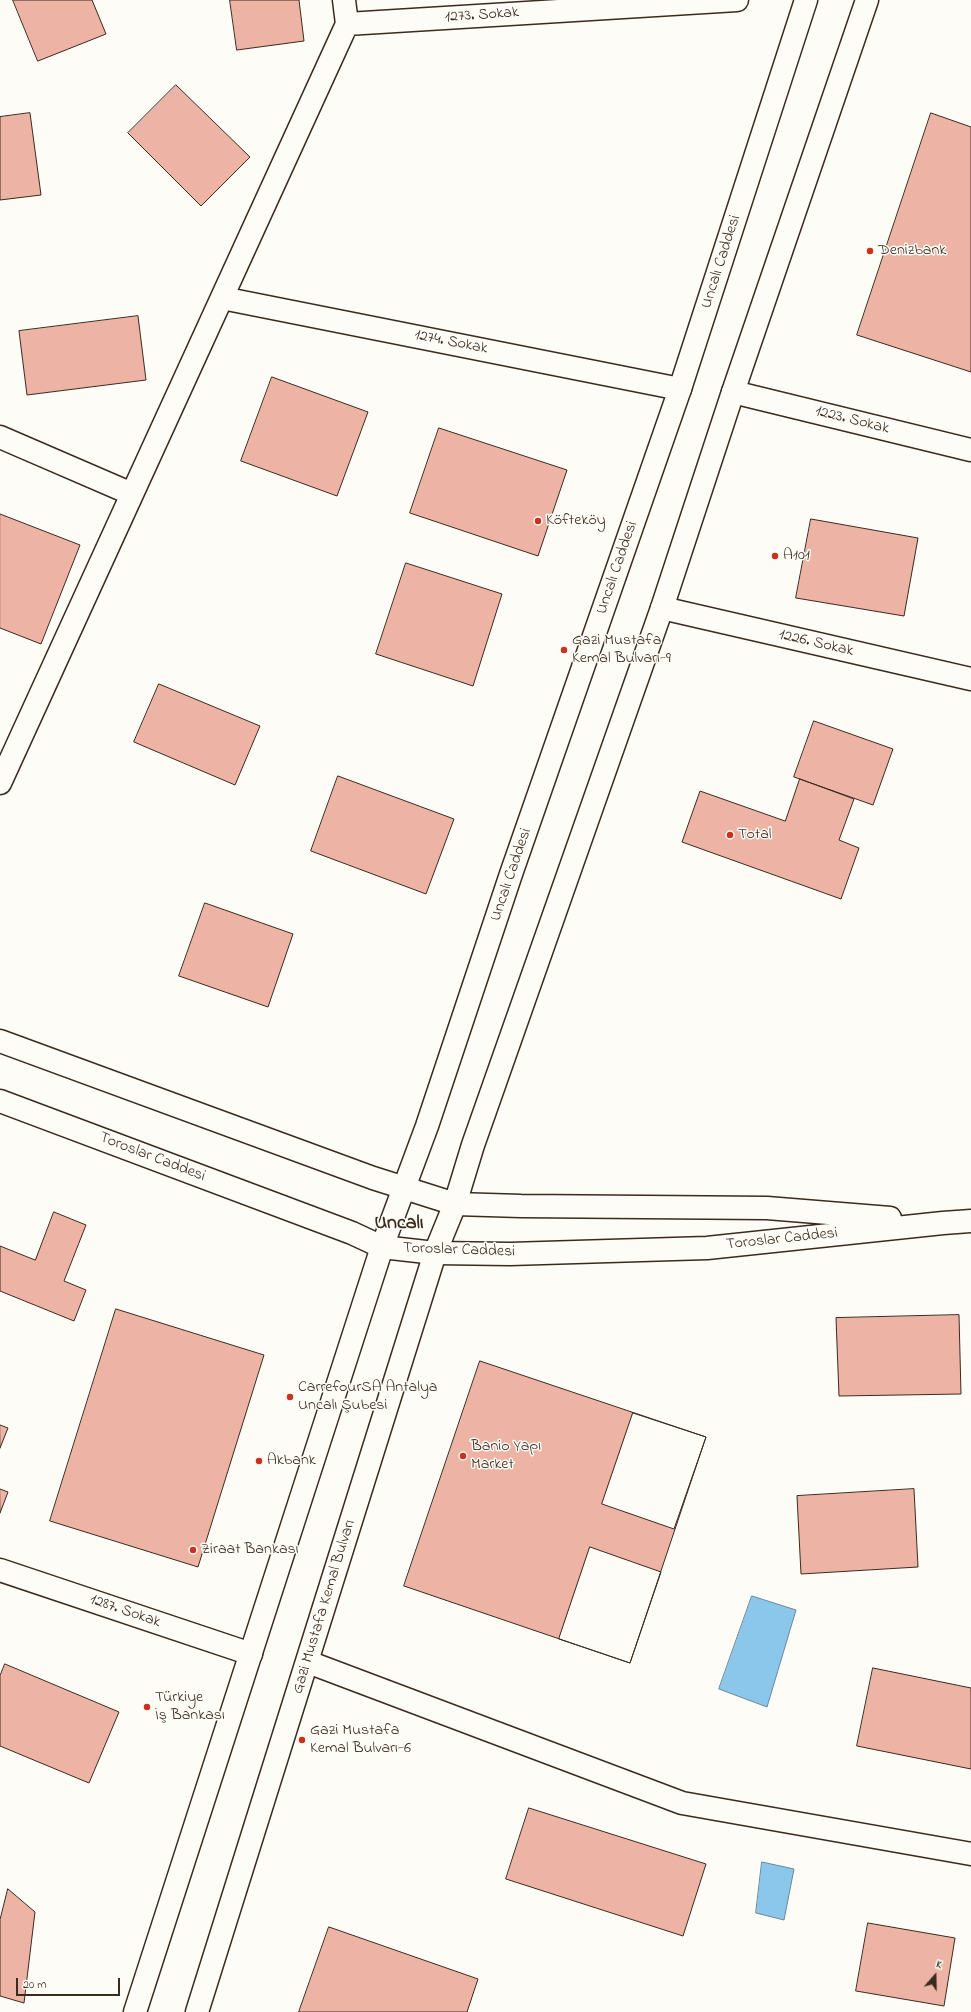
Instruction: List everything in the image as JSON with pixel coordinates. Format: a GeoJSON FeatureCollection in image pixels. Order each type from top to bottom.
{"type":"FeatureCollection","features":[{"type":"Feature","properties":{"kind":"street"},"geometry":{"type":"LineString","coordinates":[[0,783],[347,24],[344,0]]}},
{"type":"Feature","properties":{"kind":"street","name":"1273. Sokak"},"geometry":{"type":"LineString","coordinates":[[347,24],[737,0]]}},
{"type":"Feature","properties":{"kind":"street","name":"Uncalı Caddesi"},"geometry":{"type":"LineString","coordinates":[[382,1248],[427,1126],[511,874],[680,389],[806,0]]}},
{"type":"Feature","properties":{"kind":"street"},"geometry":{"type":"LineString","coordinates":[[455,1204],[473,1145],[662,608],[733,392],[867,0]]}},
{"type":"Feature","properties":{"kind":"street","name":"1274. Sokak"},"geometry":{"type":"LineString","coordinates":[[222,298],[680,389]]}},
{"type":"Feature","properties":{"kind":"street","name":"1223. Sokak"},"geometry":{"type":"LineString","coordinates":[[733,392],[971,450]]}},
{"type":"Feature","properties":{"kind":"street"},"geometry":{"type":"LineString","coordinates":[[0,437],[132,494]]}},
{"type":"Feature","properties":{"kind":"street","name":"1226. Sokak"},"geometry":{"type":"LineString","coordinates":[[662,608],[971,679]]}},
{"type":"Feature","properties":{"kind":"street","name":"Toroslar Caddesi"},"geometry":{"type":"LineString","coordinates":[[0,1041],[403,1188],[455,1204],[767,1208],[943,1223]]}},
{"type":"Feature","properties":{"kind":"street","name":"Toroslar Caddesi"},"geometry":{"type":"LineString","coordinates":[[0,1101],[352,1233],[382,1248],[435,1253],[510,1254],[707,1248],[971,1221]]}},
{"type":"Feature","properties":{"kind":"street","name":"Gazi Mustafa Kemal Bulvarı"},"geometry":{"type":"LineString","coordinates":[[197,2012],[435,1253],[455,1204]]}},
{"type":"Feature","properties":{"kind":"street"},"geometry":{"type":"LineString","coordinates":[[135,2012],[382,1248]]}},
{"type":"Feature","properties":{"kind":"street","name":"1287. Sokak"},"geometry":{"type":"LineString","coordinates":[[0,1570],[251,1654]]}},
{"type":"Feature","properties":{"kind":"street"},"geometry":{"type":"LineString","coordinates":[[308,1662],[682,1803],[971,1854]]}},
{"type":"Feature","properties":{"kind":"water"},"geometry":{"type":"Polygon","coordinates":[[[752,1596],[796,1610],[767,1707],[719,1689],[752,1596]]]}},
{"type":"Feature","properties":{"kind":"water"},"geometry":{"type":"Polygon","coordinates":[[[762,1862],[794,1869],[784,1920],[756,1913],[762,1862]]]}},
{"type":"Feature","properties":{"kind":"building"},"geometry":{"type":"Polygon","coordinates":[[[13,0],[92,0],[106,34],[38,61],[13,0]]]}},
{"type":"Feature","properties":{"kind":"building"},"geometry":{"type":"Polygon","coordinates":[[[230,0],[299,0],[304,41],[237,50],[230,0]]]}},
{"type":"Feature","properties":{"kind":"building"},"geometry":{"type":"Polygon","coordinates":[[[176,85],[250,157],[201,206],[128,133],[176,85]]]}},
{"type":"Feature","properties":{"kind":"building"},"geometry":{"type":"Polygon","coordinates":[[[30,113],[41,195],[0,200],[0,117],[30,113]]]}},
{"type":"Feature","properties":{"kind":"building"},"geometry":{"type":"Polygon","coordinates":[[[931,113],[971,127],[971,372],[857,335],[931,113]]]}},
{"type":"Feature","properties":{"kind":"building"},"geometry":{"type":"Polygon","coordinates":[[[138,316],[146,380],[27,395],[19,331],[138,316]]]}},
{"type":"Feature","properties":{"kind":"building"},"geometry":{"type":"Polygon","coordinates":[[[272,377],[368,412],[337,496],[241,461],[272,377]]]}},
{"type":"Feature","properties":{"kind":"building"},"geometry":{"type":"Polygon","coordinates":[[[439,428],[567,470],[538,556],[410,513],[439,428]]]}},
{"type":"Feature","properties":{"kind":"building"},"geometry":{"type":"Polygon","coordinates":[[[0,514],[80,545],[41,644],[0,628],[0,514]]]}},
{"type":"Feature","properties":{"kind":"building"},"geometry":{"type":"Polygon","coordinates":[[[811,519],[918,538],[904,616],[796,598],[811,519]]]}},
{"type":"Feature","properties":{"kind":"building"},"geometry":{"type":"Polygon","coordinates":[[[406,563],[502,594],[473,686],[376,654],[406,563]]]}},
{"type":"Feature","properties":{"kind":"building"},"geometry":{"type":"Polygon","coordinates":[[[159,684],[260,726],[235,785],[134,742],[159,684]]]}},
{"type":"Feature","properties":{"kind":"building"},"geometry":{"type":"Polygon","coordinates":[[[814,721],[893,749],[873,805],[794,777],[814,721]]]}},
{"type":"Feature","properties":{"kind":"building"},"geometry":{"type":"Polygon","coordinates":[[[338,776],[454,819],[426,894],[311,851],[338,776]]]}},
{"type":"Feature","properties":{"kind":"building"},"geometry":{"type":"Polygon","coordinates":[[[800,779],[854,799],[839,840],[859,848],[841,899],[682,842],[700,791],[785,821],[800,779]]]}},
{"type":"Feature","properties":{"kind":"building"},"geometry":{"type":"Polygon","coordinates":[[[205,903],[293,934],[268,1007],[179,976],[205,903]]]}},
{"type":"Feature","properties":{"kind":"building"},"geometry":{"type":"Polygon","coordinates":[[[54,1212],[86,1225],[64,1281],[86,1290],[74,1321],[0,1291],[0,1246],[35,1260],[54,1212]]]}},
{"type":"Feature","properties":{"kind":"building"},"geometry":{"type":"Polygon","coordinates":[[[116,1309],[264,1355],[198,1567],[50,1521],[116,1309]]]}},
{"type":"Feature","properties":{"kind":"building"},"geometry":{"type":"Polygon","coordinates":[[[959,1315],[961,1394],[839,1396],[836,1318],[959,1315]]]}},
{"type":"Feature","properties":{"kind":"building"},"geometry":{"type":"Polygon","coordinates":[[[480,1361],[706,1437],[630,1663],[404,1586],[480,1361]]]}},
{"type":"Feature","properties":{"kind":"building"},"geometry":{"type":"Polygon","coordinates":[[[633,1413],[706,1437],[674,1529],[602,1504],[633,1413]]]}},
{"type":"Feature","properties":{"kind":"building"},"geometry":{"type":"Polygon","coordinates":[[[0,1425],[8,1428],[0,1448],[0,1425]]]}},
{"type":"Feature","properties":{"kind":"building"},"geometry":{"type":"Polygon","coordinates":[[[0,1489],[8,1492],[0,1513],[0,1489]]]}},
{"type":"Feature","properties":{"kind":"building"},"geometry":{"type":"Polygon","coordinates":[[[914,1489],[918,1567],[801,1574],[797,1496],[914,1489]]]}},
{"type":"Feature","properties":{"kind":"building"},"geometry":{"type":"Polygon","coordinates":[[[590,1547],[661,1572],[630,1663],[559,1639],[590,1547]]]}},
{"type":"Feature","properties":{"kind":"building"},"geometry":{"type":"Polygon","coordinates":[[[5,1664],[119,1712],[89,1783],[0,1746],[0,1676],[5,1664]]]}},
{"type":"Feature","properties":{"kind":"building"},"geometry":{"type":"Polygon","coordinates":[[[873,1668],[971,1688],[971,1769],[857,1746],[873,1668]]]}},
{"type":"Feature","properties":{"kind":"building"},"geometry":{"type":"Polygon","coordinates":[[[529,1808],[706,1864],[683,1936],[506,1879],[529,1808]]]}},
{"type":"Feature","properties":{"kind":"building"},"geometry":{"type":"Polygon","coordinates":[[[8,1889],[35,1912],[24,2003],[0,1996],[0,1920],[8,1889]]]}},
{"type":"Feature","properties":{"kind":"building"},"geometry":{"type":"Polygon","coordinates":[[[868,1923],[955,1938],[944,2006],[856,1991],[868,1923]]]}},
{"type":"Feature","properties":{"kind":"building"},"geometry":{"type":"Polygon","coordinates":[[[329,1927],[478,1979],[467,2012],[299,2012],[329,1927]]]}},
{"type":"Feature","properties":{"kind":"place","name":"Denizbank"},"geometry":{"type":"Point","coordinates":[870,251]}},
{"type":"Feature","properties":{"kind":"place","name":"Köfteköy"},"geometry":{"type":"Point","coordinates":[538,521]}},
{"type":"Feature","properties":{"kind":"place","name":"A101"},"geometry":{"type":"Point","coordinates":[775,556]}},
{"type":"Feature","properties":{"kind":"place","name":"Gazi Mustafa Kemal Bulvarı-9"},"geometry":{"type":"Point","coordinates":[564,650]}},
{"type":"Feature","properties":{"kind":"place","name":"Total"},"geometry":{"type":"Point","coordinates":[730,835]}},
{"type":"Feature","properties":{"kind":"place","name":"CarrefourSA Antalya Uncalı Şubesi"},"geometry":{"type":"Point","coordinates":[290,1397]}},
{"type":"Feature","properties":{"kind":"place","name":"Banio Yapı Market"},"geometry":{"type":"Point","coordinates":[463,1456]}},
{"type":"Feature","properties":{"kind":"place","name":"Akbank"},"geometry":{"type":"Point","coordinates":[259,1461]}},
{"type":"Feature","properties":{"kind":"place","name":"Ziraat Bankası"},"geometry":{"type":"Point","coordinates":[193,1550]}},
{"type":"Feature","properties":{"kind":"place","name":"Türkiye İş Bankası"},"geometry":{"type":"Point","coordinates":[147,1707]}},
{"type":"Feature","properties":{"kind":"place","name":"Gazi Mustafa Kemal Bulvarı-6"},"geometry":{"type":"Point","coordinates":[302,1740]}},
{"type":"Feature","properties":{"kind":"district","name":"Uncalı"},"geometry":{"type":"Point","coordinates":[399,1225]}}]}
